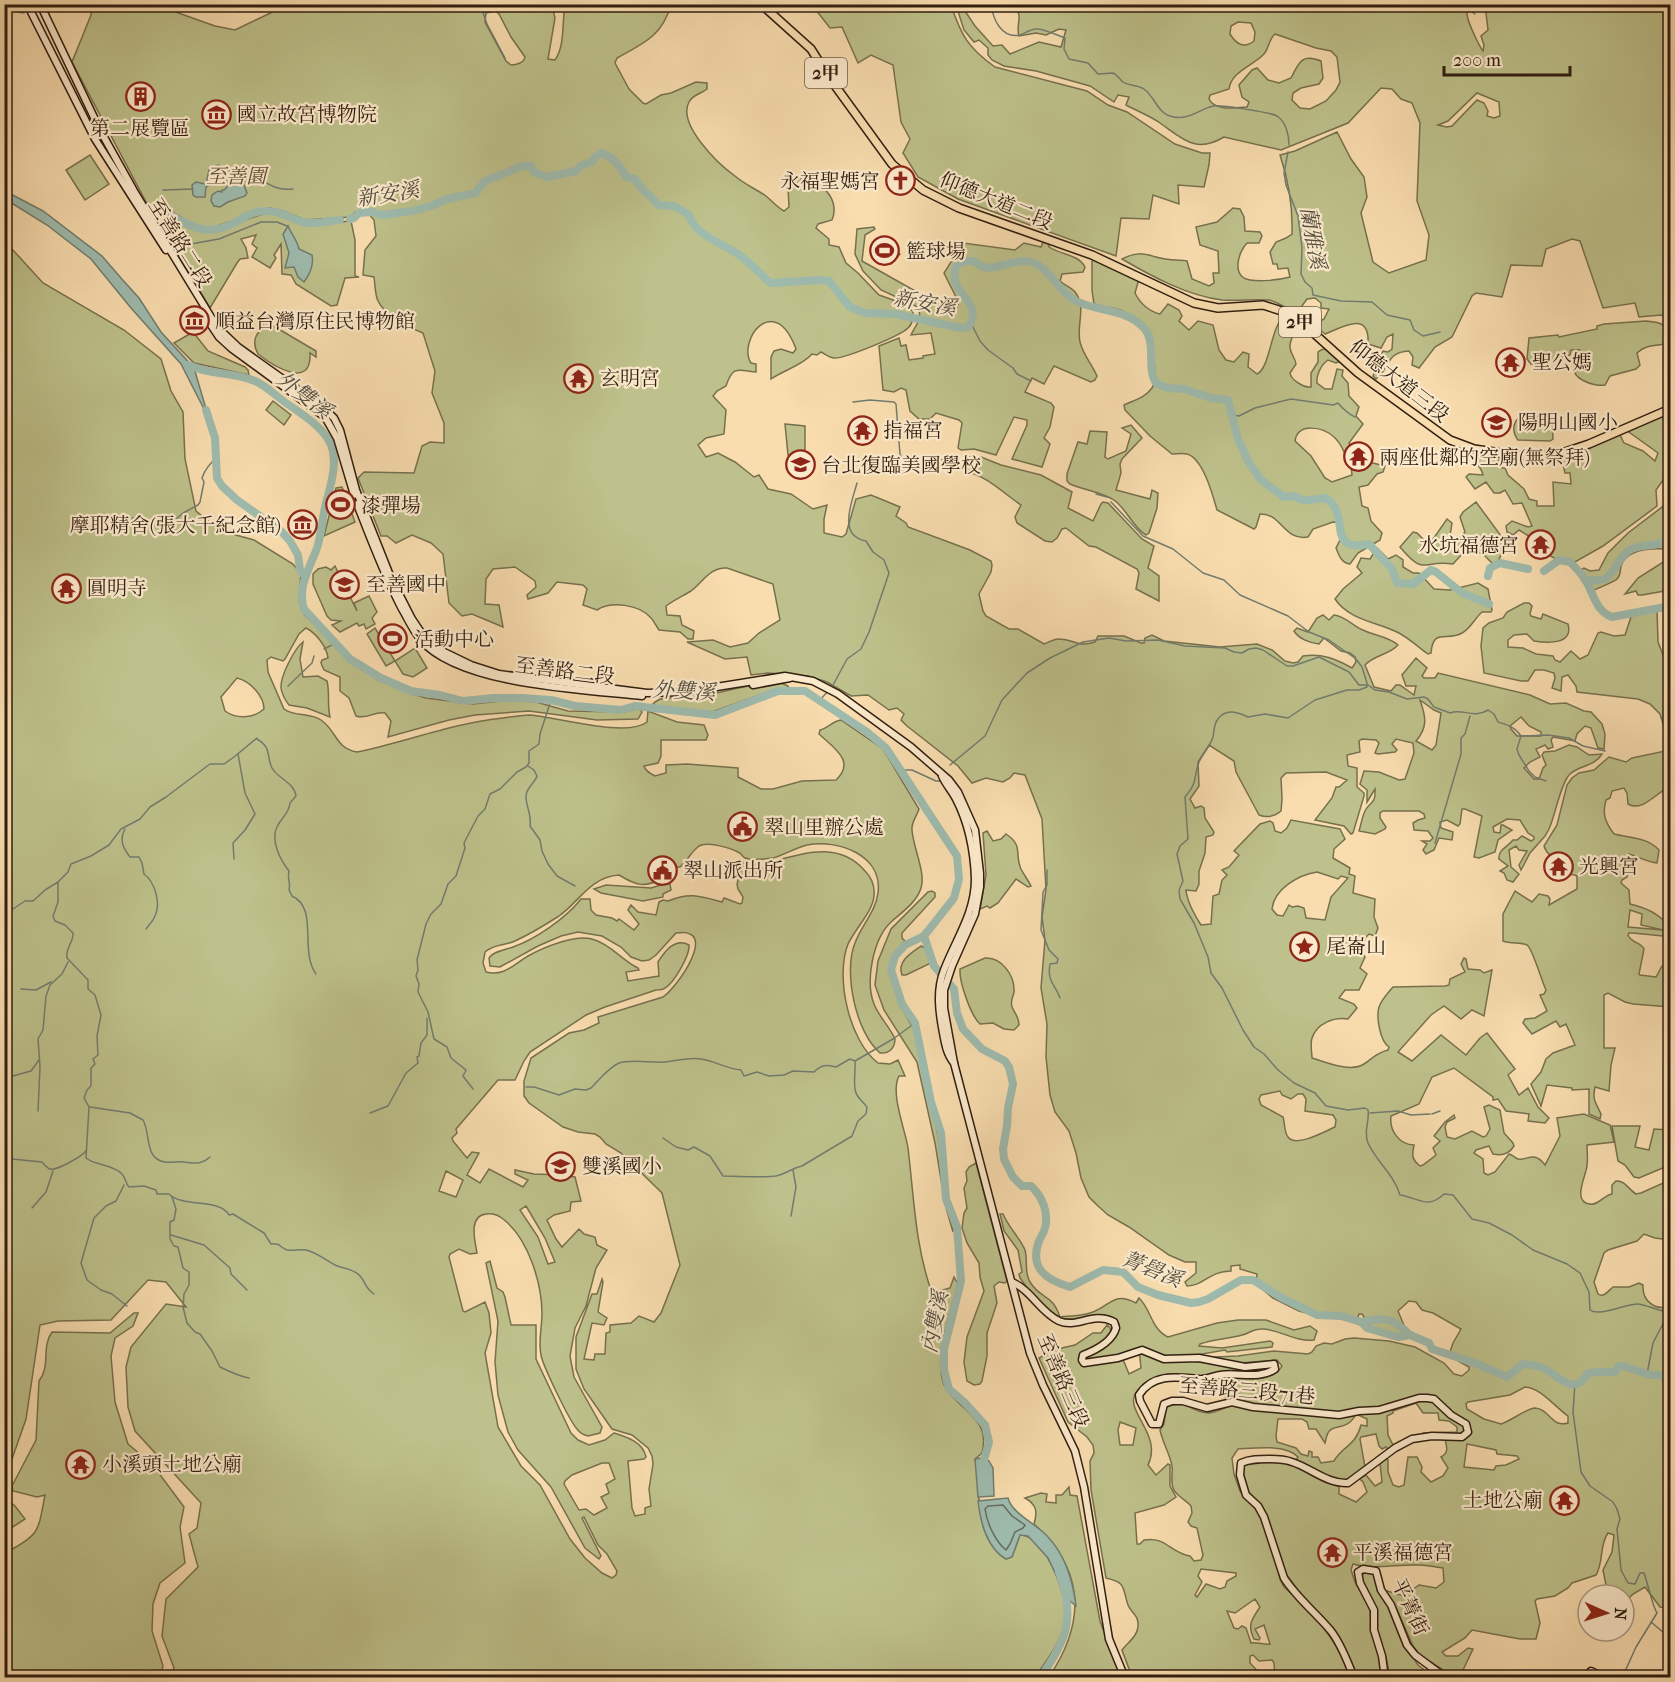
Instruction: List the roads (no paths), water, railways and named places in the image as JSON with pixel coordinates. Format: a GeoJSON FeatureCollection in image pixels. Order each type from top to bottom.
{"type":"FeatureCollection","features":[{"type":"Feature","properties":{"kind":"main road","name":"仰德大道二段"},"geometry":{"type":"LineString","coordinates":[[761,4],[811,49],[881,150],[892,164],[916,185],[960,208],[1092,255],[1121,268]]}},
{"type":"Feature","properties":{"kind":"main road","name":"仰德大道三段"},"geometry":{"type":"LineString","coordinates":[[1121,268],[1194,303],[1218,308],[1263,305],[1286,312],[1308,328],[1358,373],[1433,430],[1450,440],[1474,449],[1534,456],[1559,454],[1597,441],[1671,409]]}},
{"type":"Feature","properties":{"kind":"street","name":"至善路二段"},"geometry":{"type":"LineString","coordinates":[[27,4],[95,139],[212,327],[231,348],[316,410],[331,427],[337,438],[350,484],[389,585],[413,628],[428,648],[484,675],[646,697],[706,693],[785,680],[791,677]]}},
{"type":"Feature","properties":{"kind":"street","name":"至善路二段"},"geometry":{"type":"LineString","coordinates":[[40,4],[100,130],[134,191],[217,327],[234,344],[325,409],[333,418],[340,430],[356,490],[392,578],[412,619],[429,641],[440,650],[467,663],[499,674],[647,693],[684,692],[785,676],[813,681],[837,693],[911,747],[950,785]]}},
{"type":"Feature","properties":{"kind":"street","name":"至善路三段"},"geometry":{"type":"LineString","coordinates":[[950,785],[968,813],[975,830],[980,887],[975,914],[943,982],[944,1008],[954,1063],[1030,1353],[1075,1452],[1084,1487],[1109,1639],[1125,1677]]}},
{"type":"Feature","properties":{"kind":"street","name":"至善路三段71巷"},"geometry":{"type":"LineString","coordinates":[[1012,1282],[1027,1290],[1043,1309],[1060,1321],[1068,1322],[1099,1317],[1114,1322],[1116,1328],[1114,1335],[1098,1348],[1083,1355],[1084,1363],[1118,1358],[1142,1350],[1164,1359],[1199,1358],[1245,1366],[1274,1364],[1275,1369],[1271,1372],[1246,1376],[1222,1374],[1199,1380],[1173,1376],[1157,1380],[1139,1395],[1152,1424],[1159,1424],[1164,1404],[1172,1401],[1183,1401],[1207,1408],[1232,1402],[1243,1406],[1339,1415],[1359,1410],[1379,1410],[1419,1398],[1427,1398],[1434,1399],[1450,1415],[1466,1424],[1468,1432],[1462,1437],[1422,1437],[1404,1443],[1348,1483],[1340,1484],[1328,1480],[1294,1462],[1283,1459],[1241,1462],[1240,1475],[1246,1495],[1258,1506],[1264,1517],[1284,1578],[1332,1632],[1354,1677]]}},
{"type":"Feature","properties":{"kind":"street","name":"平菁街"},"geometry":{"type":"LineString","coordinates":[[1385,1677],[1382,1656],[1374,1630],[1374,1610],[1358,1575],[1363,1569],[1376,1571],[1381,1590],[1391,1605],[1407,1645],[1415,1655],[1446,1677]]}},
{"type":"Feature","properties":{"kind":"street"},"geometry":{"type":"LineString","coordinates":[[1584,1677],[1591,1671],[1605,1677]]}},
{"type":"Feature","properties":{"kind":"water"},"geometry":{"type":"Polygon","coordinates":[[[218,165],[235,173],[206,187],[205,197],[193,195],[192,185],[196,182],[206,184],[209,170],[218,165]]]}},
{"type":"Feature","properties":{"kind":"water"},"geometry":{"type":"Polygon","coordinates":[[[245,179],[243,182],[247,193],[245,196],[220,207],[214,206],[211,201],[212,195],[218,191],[222,192],[230,184],[245,179]]]}},
{"type":"Feature","properties":{"kind":"water"},"geometry":{"type":"Polygon","coordinates":[[[5,191],[43,211],[102,256],[139,298],[161,332],[194,368],[209,419],[181,364],[91,259],[47,225],[5,199],[5,191]]]}},
{"type":"Feature","properties":{"kind":"water"},"geometry":{"type":"Polygon","coordinates":[[[288,226],[299,249],[312,255],[311,269],[304,282],[298,277],[294,267],[285,268],[289,253],[283,234],[288,226]]]}},
{"type":"Feature","properties":{"kind":"water"},"geometry":{"type":"Polygon","coordinates":[[[981,1458],[989,1461],[993,1468],[994,1496],[978,1497],[975,1459],[981,1458]]]}},
{"type":"Feature","properties":{"kind":"water"},"geometry":{"type":"Polygon","coordinates":[[[1008,1498],[1014,1509],[1043,1532],[1060,1552],[1071,1578],[1076,1606],[1069,1600],[1064,1583],[1058,1579],[1048,1558],[1028,1536],[1020,1535],[1012,1557],[1006,1559],[989,1541],[978,1501],[1008,1498]]]}},
{"type":"Feature","properties":{"kind":"waterway","name":"新安溪"},"geometry":{"type":"LineString","coordinates":[[13,4],[18,12],[24,13]]}},
{"type":"Feature","properties":{"kind":"waterway"},"geometry":{"type":"LineString","coordinates":[[228,4],[239,12]]}},
{"type":"Feature","properties":{"kind":"waterway"},"geometry":{"type":"LineString","coordinates":[[480,4],[487,24],[505,58]]}},
{"type":"Feature","properties":{"kind":"waterway","name":"蘭雅溪"},"geometry":{"type":"LineString","coordinates":[[991,4],[996,22],[1003,31],[1020,35],[1038,29],[1065,38],[1064,49],[1069,59],[1088,63],[1098,74],[1113,73],[1125,83],[1144,89],[1160,109],[1168,115],[1185,117],[1213,106],[1273,114],[1285,125],[1289,145]]}},
{"type":"Feature","properties":{"kind":"waterway","name":"蘭雅溪"},"geometry":{"type":"LineString","coordinates":[[1467,4],[1475,14]]}},
{"type":"Feature","properties":{"kind":"waterway","name":"蘭雅溪"},"geometry":{"type":"LineString","coordinates":[[1288,152],[1284,173],[1286,185],[1298,216],[1302,248],[1301,274],[1312,288],[1313,295],[1341,301],[1372,302],[1387,315],[1410,320],[1414,330],[1423,336],[1440,332]]}},
{"type":"Feature","properties":{"kind":"waterway","name":"新安溪"},"geometry":{"type":"LineString","coordinates":[[350,219],[359,213],[372,212],[382,215],[413,211],[447,199],[476,193],[486,181],[521,166],[531,166],[534,172],[547,177],[576,171],[602,153],[617,163],[626,177],[635,179],[658,205],[674,206],[688,214],[692,222],[704,234],[742,257],[770,283],[829,281],[850,307],[865,313],[895,314],[960,328],[968,327],[973,311],[956,284],[954,273],[957,266],[968,261],[974,261],[987,268],[1015,262],[1031,262],[1044,269],[1064,292],[1076,301],[1128,316],[1143,327],[1150,340],[1152,371],[1157,384],[1228,400],[1238,439],[1249,463],[1261,480],[1284,497],[1294,496],[1305,500],[1325,498],[1333,505],[1337,513],[1342,537],[1347,543],[1369,544],[1392,569],[1397,583],[1413,584],[1431,570],[1462,593],[1489,604]]}},
{"type":"Feature","properties":{"kind":"waterway"},"geometry":{"type":"LineString","coordinates":[[235,172],[240,173],[245,180],[255,176],[277,188],[293,189]]}},
{"type":"Feature","properties":{"kind":"waterway"},"geometry":{"type":"LineString","coordinates":[[163,190],[193,189]]}},
{"type":"Feature","properties":{"kind":"waterway","name":"新安溪"},"geometry":{"type":"LineString","coordinates":[[169,214],[187,224],[210,230],[228,226],[252,213],[264,211],[278,212],[308,223],[340,220]]}},
{"type":"Feature","properties":{"kind":"waterway"},"geometry":{"type":"LineString","coordinates":[[172,237],[181,246],[219,239],[261,222],[277,222],[287,226]]}},
{"type":"Feature","properties":{"kind":"waterway"},"geometry":{"type":"LineString","coordinates":[[971,323],[980,341],[988,350],[1013,368],[1017,374],[1031,381]]}},
{"type":"Feature","properties":{"kind":"waterway","name":"外雙溪"},"geometry":{"type":"LineString","coordinates":[[188,365],[247,378],[259,383],[305,416],[326,435],[334,456],[334,469],[319,542],[303,585],[302,601],[304,609],[350,659],[381,678],[411,691],[463,701],[522,698],[551,700],[575,706],[621,710],[635,706],[715,715],[778,691],[805,691],[867,732],[886,748],[957,856],[959,879],[954,898],[924,936],[905,945],[895,956],[891,970],[902,1004],[915,1023],[931,1102],[941,1133],[946,1199],[957,1227],[961,1281],[944,1349],[944,1370],[949,1389],[985,1425],[989,1442],[982,1467]]}},
{"type":"Feature","properties":{"kind":"waterway"},"geometry":{"type":"LineString","coordinates":[[1232,415],[1239,416],[1255,408],[1291,399],[1333,405],[1338,403],[1355,417]]}},
{"type":"Feature","properties":{"kind":"waterway"},"geometry":{"type":"LineString","coordinates":[[853,402],[870,400],[896,404],[900,454],[905,466],[910,467]]}},
{"type":"Feature","properties":{"kind":"waterway","name":"外雙溪"},"geometry":{"type":"LineString","coordinates":[[206,410],[215,438],[217,478],[237,500],[281,531],[290,541],[298,555],[300,570],[304,575]]}},
{"type":"Feature","properties":{"kind":"waterway"},"geometry":{"type":"LineString","coordinates":[[876,470],[903,471],[914,465],[956,457]]}},
{"type":"Feature","properties":{"kind":"waterway"},"geometry":{"type":"LineString","coordinates":[[132,518],[140,519],[149,528],[162,522],[175,520],[198,505],[204,482],[203,475],[216,458]]}},
{"type":"Feature","properties":{"kind":"waterway"},"geometry":{"type":"LineString","coordinates":[[832,687],[847,659],[861,649],[889,573],[884,560],[873,552],[866,541],[857,538],[849,525],[850,508],[857,483]]}},
{"type":"Feature","properties":{"kind":"waterway"},"geometry":{"type":"LineString","coordinates":[[1096,494],[1107,497]]}},
{"type":"Feature","properties":{"kind":"waterway"},"geometry":{"type":"LineString","coordinates":[[1111,502],[1143,536],[1173,549],[1203,573],[1224,580],[1240,595],[1288,616],[1309,632],[1329,640],[1356,659],[1362,667],[1367,683],[1367,687],[1359,690],[1347,690],[1315,700],[1288,718],[1265,714],[1248,717],[1236,713],[1225,713],[1216,723],[1212,741],[1199,762],[1194,784],[1185,797],[1188,839],[1180,846],[1177,854],[1183,881],[1179,890],[1180,899],[1194,923],[1208,957],[1211,973],[1222,988],[1254,1047],[1294,1083],[1315,1093],[1326,1106],[1348,1110],[1365,1108],[1368,1110],[1366,1134],[1368,1143],[1394,1181],[1400,1195],[1423,1202],[1433,1201],[1444,1194],[1453,1195],[1472,1219],[1489,1223],[1512,1235],[1533,1250],[1567,1264],[1580,1273],[1589,1292],[1590,1310],[1594,1312],[1638,1304],[1670,1314]]}},
{"type":"Feature","properties":{"kind":"waterway"},"geometry":{"type":"LineString","coordinates":[[1585,580],[1605,579],[1629,550],[1654,545],[1670,537]]}},
{"type":"Feature","properties":{"kind":"waterway"},"geometry":{"type":"LineString","coordinates":[[1544,571],[1559,560],[1570,562],[1584,578],[1602,611],[1612,617],[1670,606]]}},
{"type":"Feature","properties":{"kind":"waterway"},"geometry":{"type":"LineString","coordinates":[[1488,576],[1490,568],[1500,563],[1528,569]]}},
{"type":"Feature","properties":{"kind":"waterway"},"geometry":{"type":"LineString","coordinates":[[950,765],[985,736],[1002,700],[1027,673],[1050,658],[1083,642],[1109,638],[1126,641],[1158,640],[1185,646],[1225,648],[1242,653],[1256,648],[1287,666],[1319,657],[1349,672],[1359,685],[1366,685]]}},
{"type":"Feature","properties":{"kind":"waterway"},"geometry":{"type":"LineString","coordinates":[[324,649],[336,643]]}},
{"type":"Feature","properties":{"kind":"waterway"},"geometry":{"type":"LineString","coordinates":[[288,686],[312,663],[314,656]]}},
{"type":"Feature","properties":{"kind":"waterway"},"geometry":{"type":"LineString","coordinates":[[1368,685],[1375,690],[1389,692],[1407,699],[1424,697],[1434,707],[1450,713],[1478,714],[1488,710],[1494,714],[1498,722],[1519,733],[1521,736],[1517,749],[1519,755],[1535,777],[1546,781]]}},
{"type":"Feature","properties":{"kind":"waterway"},"geometry":{"type":"LineString","coordinates":[[820,700],[828,691]]}},
{"type":"Feature","properties":{"kind":"waterway"},"geometry":{"type":"LineString","coordinates":[[473,1089],[463,1076],[466,1070],[451,1058],[447,1047],[434,1039],[428,1012],[418,992],[417,960],[426,924],[431,914],[441,904],[448,884],[456,876],[465,848],[464,843],[478,816],[485,809],[490,794],[500,789],[529,763],[529,751],[539,744],[551,700]]}},
{"type":"Feature","properties":{"kind":"waterway"},"geometry":{"type":"LineString","coordinates":[[1435,843],[1461,754],[1461,738],[1465,734],[1470,716]]}},
{"type":"Feature","properties":{"kind":"waterway"},"geometry":{"type":"LineString","coordinates":[[1522,736],[1548,735],[1569,738],[1583,746],[1605,751]]}},
{"type":"Feature","properties":{"kind":"waterway"},"geometry":{"type":"LineString","coordinates":[[257,738],[224,764],[210,764],[150,807],[140,819],[121,829],[109,845],[71,864],[68,872],[58,882],[58,902],[53,916],[55,921],[65,925],[73,933],[67,958],[88,980],[88,989],[95,995],[101,1015],[97,1036],[98,1055],[93,1059],[95,1064],[91,1068],[91,1086],[84,1098],[89,1107],[86,1158],[118,1171],[129,1187],[144,1186],[156,1190],[157,1194],[169,1194],[183,1201],[218,1207],[264,1233],[271,1244],[287,1250],[310,1251],[335,1265],[354,1271],[374,1294]]}},
{"type":"Feature","properties":{"kind":"waterway"},"geometry":{"type":"LineString","coordinates":[[257,739],[267,749],[272,768],[295,791],[296,796],[277,827],[275,838],[280,856],[289,871],[289,890],[305,910],[309,954],[316,974]]}},
{"type":"Feature","properties":{"kind":"waterway"},"geometry":{"type":"LineString","coordinates":[[234,859],[233,843],[255,814],[245,793],[238,754]]}},
{"type":"Feature","properties":{"kind":"waterway"},"geometry":{"type":"LineString","coordinates":[[528,766],[537,776],[526,794],[530,826],[540,840],[548,864],[557,876],[575,886]]}},
{"type":"Feature","properties":{"kind":"waterway"},"geometry":{"type":"LineString","coordinates":[[902,770],[912,770],[941,781]]}},
{"type":"Feature","properties":{"kind":"waterway"},"geometry":{"type":"LineString","coordinates":[[125,829],[122,837],[124,847],[130,857],[139,857],[144,874],[156,893],[157,911],[146,929]]}},
{"type":"Feature","properties":{"kind":"waterway"},"geometry":{"type":"LineString","coordinates":[[1047,870],[1041,930],[1049,950],[1058,959],[1057,963],[1050,964],[1050,975],[1060,998]]}},
{"type":"Feature","properties":{"kind":"waterway"},"geometry":{"type":"LineString","coordinates":[[4,915],[25,901],[33,901],[58,882]]}},
{"type":"Feature","properties":{"kind":"waterway","name":"菁礐溪"},"geometry":{"type":"LineString","coordinates":[[924,936],[934,966],[954,989],[957,1013],[963,1029],[982,1049],[1005,1061],[1009,1067],[1013,1084],[1003,1149],[1004,1159],[1013,1177],[1022,1186],[1031,1186],[1044,1205],[1045,1230],[1036,1250],[1036,1259],[1042,1272],[1054,1281],[1070,1287],[1103,1270],[1123,1272],[1138,1287],[1158,1295],[1191,1303],[1208,1299],[1241,1280],[1253,1280],[1282,1298],[1317,1315],[1341,1316],[1361,1322],[1367,1328],[1398,1337],[1410,1335],[1429,1343],[1432,1349],[1475,1363],[1507,1377],[1523,1364],[1544,1368],[1573,1385],[1578,1384],[1588,1373],[1615,1372],[1619,1366],[1623,1366],[1650,1375],[1661,1375],[1670,1383]]}},
{"type":"Feature","properties":{"kind":"waterway"},"geometry":{"type":"LineString","coordinates":[[38,1111],[40,1067],[38,1039],[43,1030],[46,996],[50,985],[62,974],[68,962]]}},
{"type":"Feature","properties":{"kind":"waterway"},"geometry":{"type":"LineString","coordinates":[[21,989],[36,990],[51,982]]}},
{"type":"Feature","properties":{"kind":"waterway"},"geometry":{"type":"LineString","coordinates":[[370,1113],[388,1106],[406,1073],[418,1063],[417,1057],[421,1043],[427,1035],[427,1018]]}},
{"type":"Feature","properties":{"kind":"waterway"},"geometry":{"type":"LineString","coordinates":[[526,1087],[534,1087],[559,1095],[575,1089],[586,1090],[615,1065],[629,1061],[670,1062],[701,1059],[741,1070],[744,1076],[757,1072],[769,1076],[784,1075],[793,1071],[814,1072],[824,1066],[836,1067],[850,1059],[855,1061],[915,1023]]}},
{"type":"Feature","properties":{"kind":"waterway"},"geometry":{"type":"LineString","coordinates":[[13,1076],[31,1071],[39,1060]]}},
{"type":"Feature","properties":{"kind":"waterway"},"geometry":{"type":"LineString","coordinates":[[663,1138],[676,1147],[688,1150],[694,1147],[710,1156],[723,1176],[764,1177],[783,1174],[802,1166],[852,1136],[858,1121],[866,1114],[867,1107],[856,1092],[855,1061]]}},
{"type":"Feature","properties":{"kind":"waterway"},"geometry":{"type":"LineString","coordinates":[[90,1107],[130,1113],[143,1120],[151,1151],[158,1160],[198,1163],[210,1157]]}},
{"type":"Feature","properties":{"kind":"waterway"},"geometry":{"type":"LineString","coordinates":[[1370,1113],[1398,1111],[1411,1115],[1430,1114]]}},
{"type":"Feature","properties":{"kind":"waterway"},"geometry":{"type":"LineString","coordinates":[[1432,1114],[1440,1111]]}},
{"type":"Feature","properties":{"kind":"waterway"},"geometry":{"type":"LineString","coordinates":[[12,1159],[42,1162],[53,1169],[68,1163],[86,1151]]}},
{"type":"Feature","properties":{"kind":"waterway"},"geometry":{"type":"LineString","coordinates":[[791,1216],[796,1187],[793,1170]]}},
{"type":"Feature","properties":{"kind":"waterway"},"geometry":{"type":"LineString","coordinates":[[32,1208],[46,1192],[53,1171]]}},
{"type":"Feature","properties":{"kind":"waterway"},"geometry":{"type":"LineString","coordinates":[[124,1185],[116,1201],[106,1206],[94,1218],[81,1263],[87,1280],[101,1290],[112,1294],[127,1306]]}},
{"type":"Feature","properties":{"kind":"waterway"},"geometry":{"type":"LineString","coordinates":[[172,1197],[176,1209],[174,1220],[170,1222],[170,1239],[174,1246],[178,1247],[183,1268],[189,1272],[189,1285],[184,1294],[183,1307],[187,1323],[200,1334],[220,1367],[249,1378]]}},
{"type":"Feature","properties":{"kind":"waterway"},"geometry":{"type":"LineString","coordinates":[[171,1235],[204,1245],[230,1268],[231,1274],[247,1290]]}},
{"type":"Feature","properties":{"kind":"waterway"},"geometry":{"type":"LineString","coordinates":[[1647,1374],[1653,1343],[1668,1314]]}},
{"type":"Feature","properties":{"kind":"waterway"},"geometry":{"type":"LineString","coordinates":[[1361,1322],[1376,1319],[1388,1320],[1410,1335]]}},
{"type":"Feature","properties":{"kind":"waterway"},"geometry":{"type":"LineString","coordinates":[[1575,1383],[1573,1412],[1581,1472],[1590,1486],[1613,1502],[1617,1509],[1620,1519],[1617,1529],[1621,1570],[1628,1583],[1635,1584],[1640,1573],[1644,1573],[1657,1613],[1636,1647],[1622,1678]]}},
{"type":"Feature","properties":{"kind":"waterway","name":"內雙溪"},"geometry":{"type":"LineString","coordinates":[[1040,1678],[1057,1652],[1066,1628],[1067,1602],[1059,1572]]}},
{"type":"Feature","properties":{"kind":"waterway"},"geometry":{"type":"LineString","coordinates":[[1651,1622],[1670,1638]]}},
{"type":"Feature","properties":{"kind":"place","name":"第二展覽區"},"geometry":{"type":"Point","coordinates":[140,97]}},
{"type":"Feature","properties":{"kind":"place","name":"國立故宮博物院"},"geometry":{"type":"Point","coordinates":[216,114]}},
{"type":"Feature","properties":{"kind":"place","name":"永福聖媽宮"},"geometry":{"type":"Point","coordinates":[901,181]}},
{"type":"Feature","properties":{"kind":"place","name":"籃球場"},"geometry":{"type":"Point","coordinates":[885,251]}},
{"type":"Feature","properties":{"kind":"place","name":"順益台灣原住民博物館"},"geometry":{"type":"Point","coordinates":[194,321]}},
{"type":"Feature","properties":{"kind":"place","name":"聖公媽"},"geometry":{"type":"Point","coordinates":[1511,362]}},
{"type":"Feature","properties":{"kind":"place","name":"玄明宮"},"geometry":{"type":"Point","coordinates":[579,378]}},
{"type":"Feature","properties":{"kind":"place","name":"陽明山國小"},"geometry":{"type":"Point","coordinates":[1497,422]}},
{"type":"Feature","properties":{"kind":"place","name":"指福宮"},"geometry":{"type":"Point","coordinates":[862,430]}},
{"type":"Feature","properties":{"kind":"place","name":"兩座仳鄰的空廟(無祭拜)"},"geometry":{"type":"Point","coordinates":[1358,457]}},
{"type":"Feature","properties":{"kind":"place","name":"台北復臨美國學校"},"geometry":{"type":"Point","coordinates":[800,465]}},
{"type":"Feature","properties":{"kind":"place","name":"漆彈場"},"geometry":{"type":"Point","coordinates":[340,505]}},
{"type":"Feature","properties":{"kind":"place","name":"摩耶精舍(張大千紀念館)"},"geometry":{"type":"Point","coordinates":[302,525]}},
{"type":"Feature","properties":{"kind":"place","name":"水坑福德宮"},"geometry":{"type":"Point","coordinates":[1540,545]}},
{"type":"Feature","properties":{"kind":"place","name":"至善國中"},"geometry":{"type":"Point","coordinates":[345,584]}},
{"type":"Feature","properties":{"kind":"place","name":"圓明寺"},"geometry":{"type":"Point","coordinates":[66,588]}},
{"type":"Feature","properties":{"kind":"place","name":"活動中心"},"geometry":{"type":"Point","coordinates":[393,639]}},
{"type":"Feature","properties":{"kind":"place","name":"翠山里辦公處"},"geometry":{"type":"Point","coordinates":[743,827]}},
{"type":"Feature","properties":{"kind":"place","name":"光興宮"},"geometry":{"type":"Point","coordinates":[1558,866]}},
{"type":"Feature","properties":{"kind":"place","name":"翠山派出所"},"geometry":{"type":"Point","coordinates":[662,870]}},
{"type":"Feature","properties":{"kind":"place","name":"尾崙山"},"geometry":{"type":"Point","coordinates":[1305,946]}},
{"type":"Feature","properties":{"kind":"place","name":"雙溪國小"},"geometry":{"type":"Point","coordinates":[561,1166]}},
{"type":"Feature","properties":{"kind":"place","name":"小溪頭土地公廟"},"geometry":{"type":"Point","coordinates":[81,1464]}},
{"type":"Feature","properties":{"kind":"place","name":"土地公廟"},"geometry":{"type":"Point","coordinates":[1564,1500]}},
{"type":"Feature","properties":{"kind":"place","name":"平溪福德宮"},"geometry":{"type":"Point","coordinates":[1332,1552]}},
{"type":"Feature","properties":{"kind":"park label","name":"至善園"},"geometry":{"type":"Point","coordinates":[236,176]}}]}
